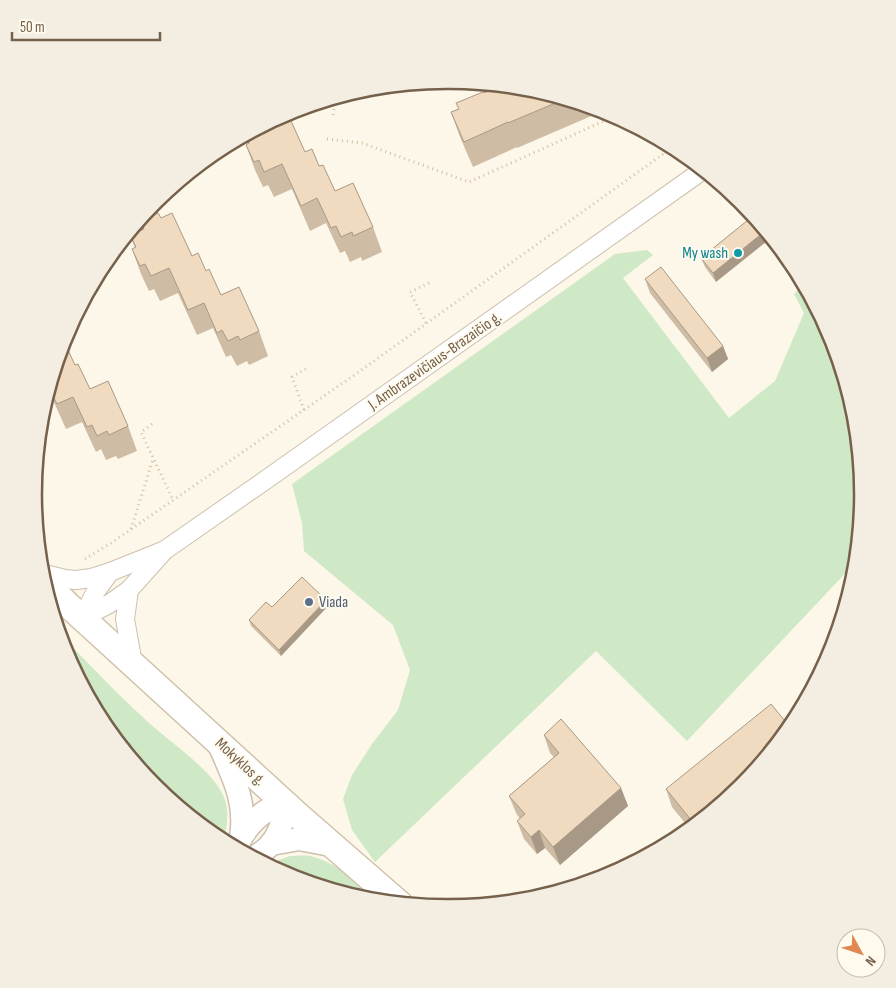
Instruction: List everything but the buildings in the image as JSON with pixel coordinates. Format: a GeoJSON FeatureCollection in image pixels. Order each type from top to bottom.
{"type":"FeatureCollection","features":[{"type":"Feature","properties":{"kind":"main road","name":"Mokyklos g."},"geometry":{"type":"LineString","coordinates":[[54,591],[331,845],[390,895]]}},
{"type":"Feature","properties":{"kind":"street","name":"J. Ambrazevičiaus-Brazaičio g."},"geometry":{"type":"LineString","coordinates":[[82,618],[109,604],[129,590],[165,550],[697,174]]}},
{"type":"Feature","properties":{"kind":"street","name":"J. Ambrazevičiaus-Brazaičio g."},"geometry":{"type":"LineString","coordinates":[[51,575],[76,580],[91,578],[165,550]]}},
{"type":"Feature","properties":{"kind":"street"},"geometry":{"type":"LineString","coordinates":[[82,618],[96,591],[110,572]]}},
{"type":"Feature","properties":{"kind":"street"},"geometry":{"type":"LineString","coordinates":[[129,590],[125,619],[133,664]]}},
{"type":"Feature","properties":{"kind":"street"},"geometry":{"type":"LineString","coordinates":[[218,741],[238,787],[241,800],[243,825],[239,841]]}},
{"type":"Feature","properties":{"kind":"street"},"geometry":{"type":"LineString","coordinates":[[239,841],[254,821],[268,810],[285,803],[284,816],[279,830],[262,851]]}},
{"type":"Feature","properties":{"kind":"street"},"geometry":{"type":"LineString","coordinates":[[262,851],[299,839],[331,845]]}},
{"type":"Feature","properties":{"kind":"path"},"geometry":{"type":"LineString","coordinates":[[333,115],[335,105]]}},
{"type":"Feature","properties":{"kind":"path"},"geometry":{"type":"LineString","coordinates":[[327,139],[362,143],[469,182],[606,120]]}},
{"type":"Feature","properties":{"kind":"path"},"geometry":{"type":"LineString","coordinates":[[83,560],[131,530],[304,410],[666,152]]}},
{"type":"Feature","properties":{"kind":"path"},"geometry":{"type":"LineString","coordinates":[[426,323],[410,292],[430,282]]}},
{"type":"Feature","properties":{"kind":"path"},"geometry":{"type":"LineString","coordinates":[[304,410],[292,377],[309,368]]}},
{"type":"Feature","properties":{"kind":"path"},"geometry":{"type":"LineString","coordinates":[[152,424],[141,432],[174,500]]}},
{"type":"Feature","properties":{"kind":"path"},"geometry":{"type":"LineString","coordinates":[[131,530],[154,458]]}},
{"type":"Feature","properties":{"kind":"green space"},"geometry":{"type":"Polygon","coordinates":[[[647,250],[653,255],[623,278],[729,418],[775,381],[804,313],[794,294],[798,290],[823,339],[840,389],[846,415],[853,467],[854,494],[853,521],[846,572],[687,741],[596,651],[375,862],[352,830],[343,799],[352,775],[372,744],[398,710],[410,670],[393,625],[304,551],[302,523],[292,484],[615,254],[647,250]]]}},
{"type":"Feature","properties":{"kind":"green space"},"geometry":{"type":"Polygon","coordinates":[[[72,646],[125,701],[208,774],[225,799],[227,811],[225,832],[201,816],[181,799],[161,781],[126,741],[97,697],[72,646]]]}},
{"type":"Feature","properties":{"kind":"green space"},"geometry":{"type":"Polygon","coordinates":[[[290,856],[310,856],[319,859],[348,874],[370,892],[318,878],[277,861],[290,856]]]}},
{"type":"Feature","properties":{"kind":"place","name":"My wash"},"geometry":{"type":"Point","coordinates":[738,253]}},
{"type":"Feature","properties":{"kind":"place","name":"Viada"},"geometry":{"type":"Point","coordinates":[309,602]}}]}
